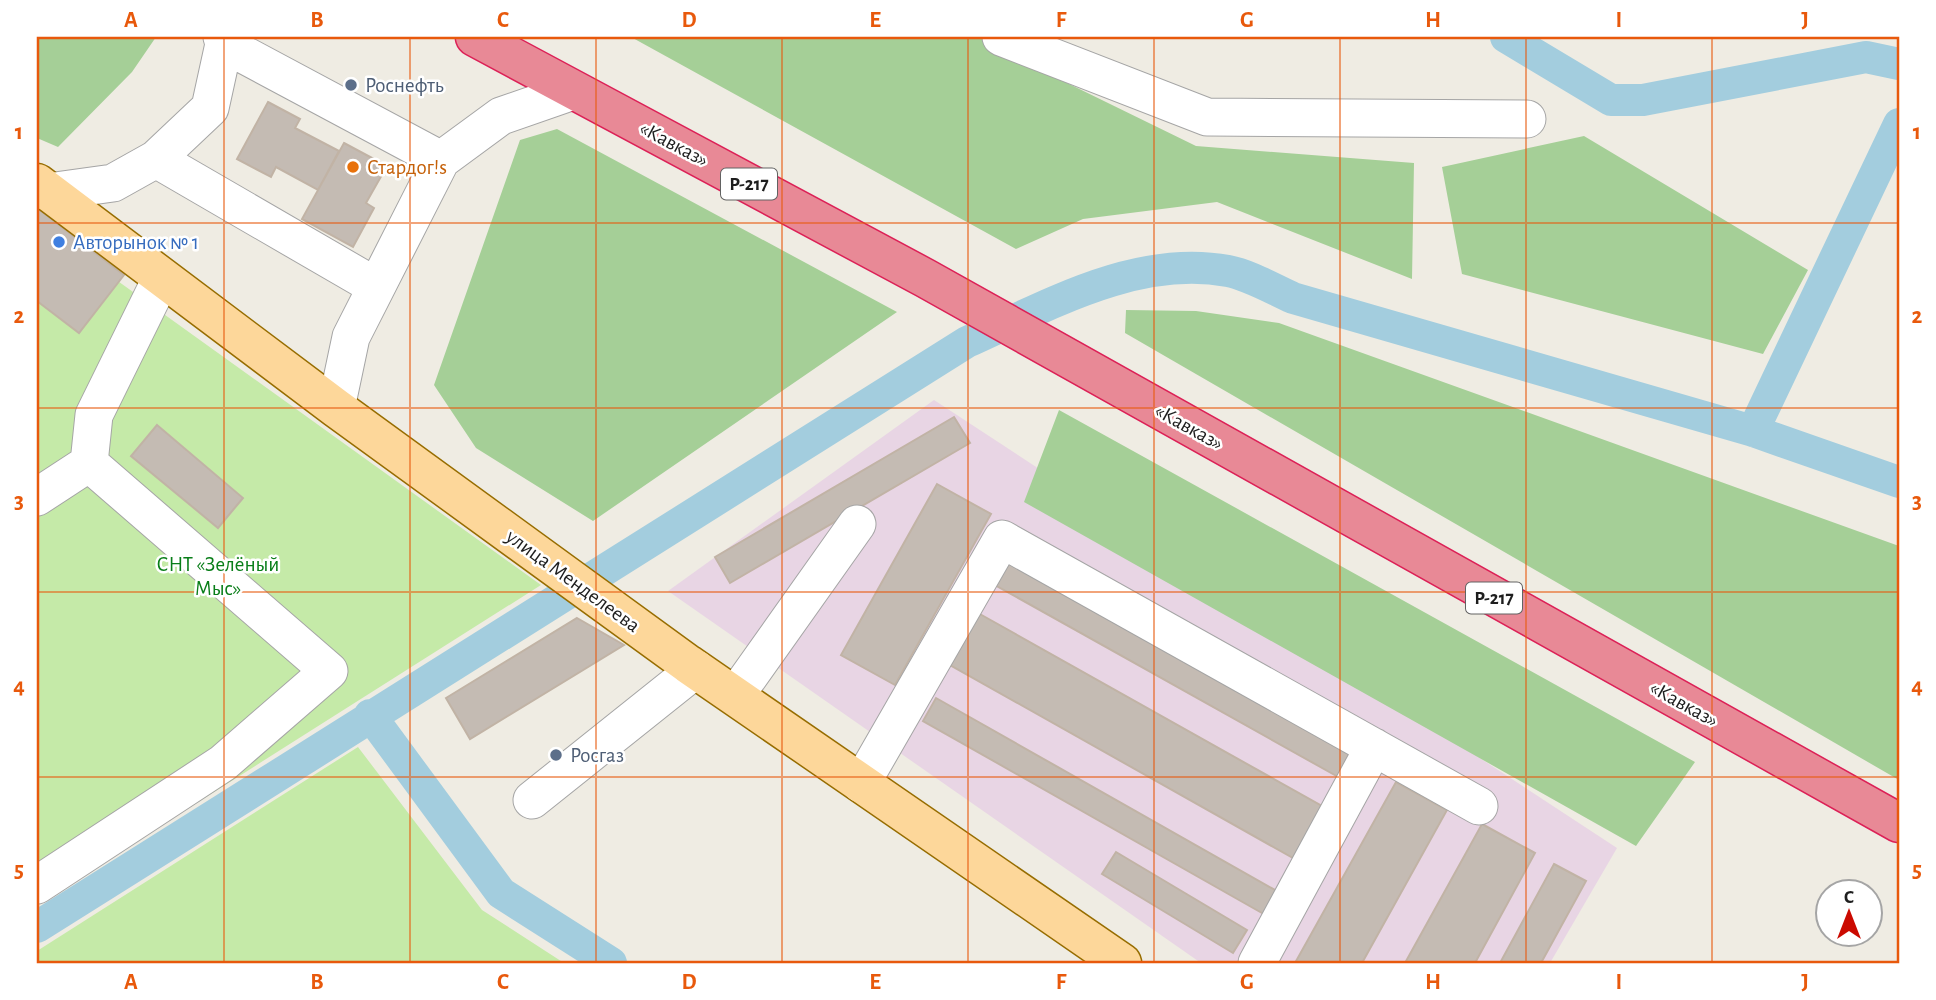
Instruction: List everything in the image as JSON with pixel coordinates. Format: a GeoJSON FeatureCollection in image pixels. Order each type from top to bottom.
{"type":"FeatureCollection","features":[{"type":"Feature","properties":{"kind":"highway","name":"«Кавказ»"},"geometry":{"type":"LineString","coordinates":[[475,37],[925,278],[1899,824]]}},
{"type":"Feature","properties":{"kind":"main road","name":"улица Менделеева"},"geometry":{"type":"LineString","coordinates":[[43,188],[525,547],[735,696],[1122,963]]}},
{"type":"Feature","properties":{"kind":"lane"},"geometry":{"type":"LineString","coordinates":[[1002,37],[1208,117],[1527,119]]}},
{"type":"Feature","properties":{"kind":"lane"},"geometry":{"type":"LineString","coordinates":[[43,188],[113,183],[156,159],[209,108],[223,40],[440,160]]}},
{"type":"Feature","properties":{"kind":"lane"},"geometry":{"type":"LineString","coordinates":[[337,408],[351,337],[440,160],[501,116],[573,91]]}},
{"type":"Feature","properties":{"kind":"lane"},"geometry":{"type":"LineString","coordinates":[[156,159],[375,286]]}},
{"type":"Feature","properties":{"kind":"lane"},"geometry":{"type":"LineString","coordinates":[[89,463],[94,415],[162,277]]}},
{"type":"Feature","properties":{"kind":"lane"},"geometry":{"type":"LineString","coordinates":[[37,497],[89,463]]}},
{"type":"Feature","properties":{"kind":"lane"},"geometry":{"type":"LineString","coordinates":[[37,885],[223,763],[329,671],[89,463]]}},
{"type":"Feature","properties":{"kind":"lane"},"geometry":{"type":"LineString","coordinates":[[735,696],[857,524]]}},
{"type":"Feature","properties":{"kind":"lane"},"geometry":{"type":"LineString","coordinates":[[862,783],[1002,539],[1479,806]]}},
{"type":"Feature","properties":{"kind":"lane"},"geometry":{"type":"LineString","coordinates":[[532,800],[692,666]]}},
{"type":"Feature","properties":{"kind":"lane"},"geometry":{"type":"LineString","coordinates":[[1256,963],[1374,747]]}},
{"type":"Feature","properties":{"kind":"shaded area"},"geometry":{"type":"Polygon","coordinates":[[[934,400],[1617,848],[1550,963],[1201,963],[668,591],[934,400]]]}},
{"type":"Feature","properties":{"kind":"green space"},"geometry":{"type":"Polygon","coordinates":[[[37,37],[156,37],[132,72],[58,147],[37,138],[37,37]]]}},
{"type":"Feature","properties":{"kind":"green space"},"geometry":{"type":"Polygon","coordinates":[[[631,37],[981,37],[1018,59],[1196,146],[1414,163],[1412,279],[1217,202],[1083,219],[1016,249],[631,37]]]}},
{"type":"Feature","properties":{"kind":"green space"},"geometry":{"type":"Polygon","coordinates":[[[557,129],[897,312],[593,521],[476,448],[434,385],[520,140],[557,129]]]}},
{"type":"Feature","properties":{"kind":"green space"},"geometry":{"type":"Polygon","coordinates":[[[1584,136],[1808,270],[1763,354],[1462,274],[1442,167],[1584,136]]]}},
{"type":"Feature","properties":{"kind":"green space","name":"СНТ «Зелёный Мыс»"},"geometry":{"type":"Polygon","coordinates":[[[37,223],[541,585],[37,904],[37,223]]]}},
{"type":"Feature","properties":{"kind":"green space"},"geometry":{"type":"Polygon","coordinates":[[[1126,310],[1196,311],[1279,323],[1899,546],[1899,780],[1125,333],[1126,310]]]}},
{"type":"Feature","properties":{"kind":"green space"},"geometry":{"type":"Polygon","coordinates":[[[1059,410],[1695,762],[1636,846],[1024,502],[1059,410]]]}},
{"type":"Feature","properties":{"kind":"green space"},"geometry":{"type":"Polygon","coordinates":[[[358,747],[482,910],[564,963],[37,963],[37,951],[358,747]]]}},
{"type":"Feature","properties":{"kind":"building"},"geometry":{"type":"Polygon","coordinates":[[[268,102],[300,119],[295,128],[339,151],[318,190],[276,167],[271,177],[237,159],[268,102]]]}},
{"type":"Feature","properties":{"kind":"building"},"geometry":{"type":"Polygon","coordinates":[[[344,143],[387,166],[366,203],[374,208],[353,247],[302,219],[344,143]]]}},
{"type":"Feature","properties":{"kind":"building","name":"Авторынок № 1"},"geometry":{"type":"Polygon","coordinates":[[[37,208],[124,275],[79,333],[37,301],[37,208]]]}},
{"type":"Feature","properties":{"kind":"building"},"geometry":{"type":"Polygon","coordinates":[[[954,417],[970,443],[730,583],[715,557],[954,417]]]}},
{"type":"Feature","properties":{"kind":"building"},"geometry":{"type":"Polygon","coordinates":[[[157,425],[243,498],[218,528],[131,456],[157,425]]]}},
{"type":"Feature","properties":{"kind":"building"},"geometry":{"type":"Polygon","coordinates":[[[937,484],[991,514],[895,685],[841,655],[937,484]]]}},
{"type":"Feature","properties":{"kind":"building"},"geometry":{"type":"Polygon","coordinates":[[[1008,562],[1362,761],[1349,783],[995,585],[1008,562]]]}},
{"type":"Feature","properties":{"kind":"building"},"geometry":{"type":"Polygon","coordinates":[[[978,613],[1329,810],[1300,862],[950,665],[978,613]]]}},
{"type":"Feature","properties":{"kind":"building"},"geometry":{"type":"Polygon","coordinates":[[[577,618],[624,645],[470,739],[446,698],[577,618]]]}},
{"type":"Feature","properties":{"kind":"building"},"geometry":{"type":"Polygon","coordinates":[[[936,698],[1282,894],[1269,917],[923,721],[936,698]]]}},
{"type":"Feature","properties":{"kind":"building"},"geometry":{"type":"Polygon","coordinates":[[[1396,782],[1447,810],[1362,963],[1295,963],[1396,782]]]}},
{"type":"Feature","properties":{"kind":"building"},"geometry":{"type":"Polygon","coordinates":[[[1482,824],[1535,853],[1475,963],[1405,963],[1482,824]]]}},
{"type":"Feature","properties":{"kind":"building"},"geometry":{"type":"Polygon","coordinates":[[[1116,852],[1247,930],[1233,953],[1102,874],[1116,852]]]}},
{"type":"Feature","properties":{"kind":"building"},"geometry":{"type":"Polygon","coordinates":[[[1554,864],[1586,881],[1541,963],[1500,963],[1554,864]]]}},
{"type":"Feature","properties":{"kind":"waterway"},"geometry":{"type":"LineString","coordinates":[[1506,37],[1611,100],[1643,100],[1866,57],[1899,64]]}},
{"type":"Feature","properties":{"kind":"waterway"},"geometry":{"type":"LineString","coordinates":[[1753,431],[1899,124]]}},
{"type":"Feature","properties":{"kind":"waterway"},"geometry":{"type":"LineString","coordinates":[[37,927],[967,342],[1061,299],[1127,277],[1160,270],[1194,268],[1236,273],[1293,298],[1753,431],[1899,482]]}},
{"type":"Feature","properties":{"kind":"waterway"},"geometry":{"type":"LineString","coordinates":[[370,715],[501,893],[611,963]]}},
{"type":"Feature","properties":{"kind":"place","name":"Роснефть"},"geometry":{"type":"Point","coordinates":[351,85]}},
{"type":"Feature","properties":{"kind":"place","name":"Стардог!s"},"geometry":{"type":"Point","coordinates":[353,167]}},
{"type":"Feature","properties":{"kind":"place","name":"Авторынок № 1"},"geometry":{"type":"Point","coordinates":[59,242]}},
{"type":"Feature","properties":{"kind":"place","name":"Росгаз"},"geometry":{"type":"Point","coordinates":[556,755]}}]}
